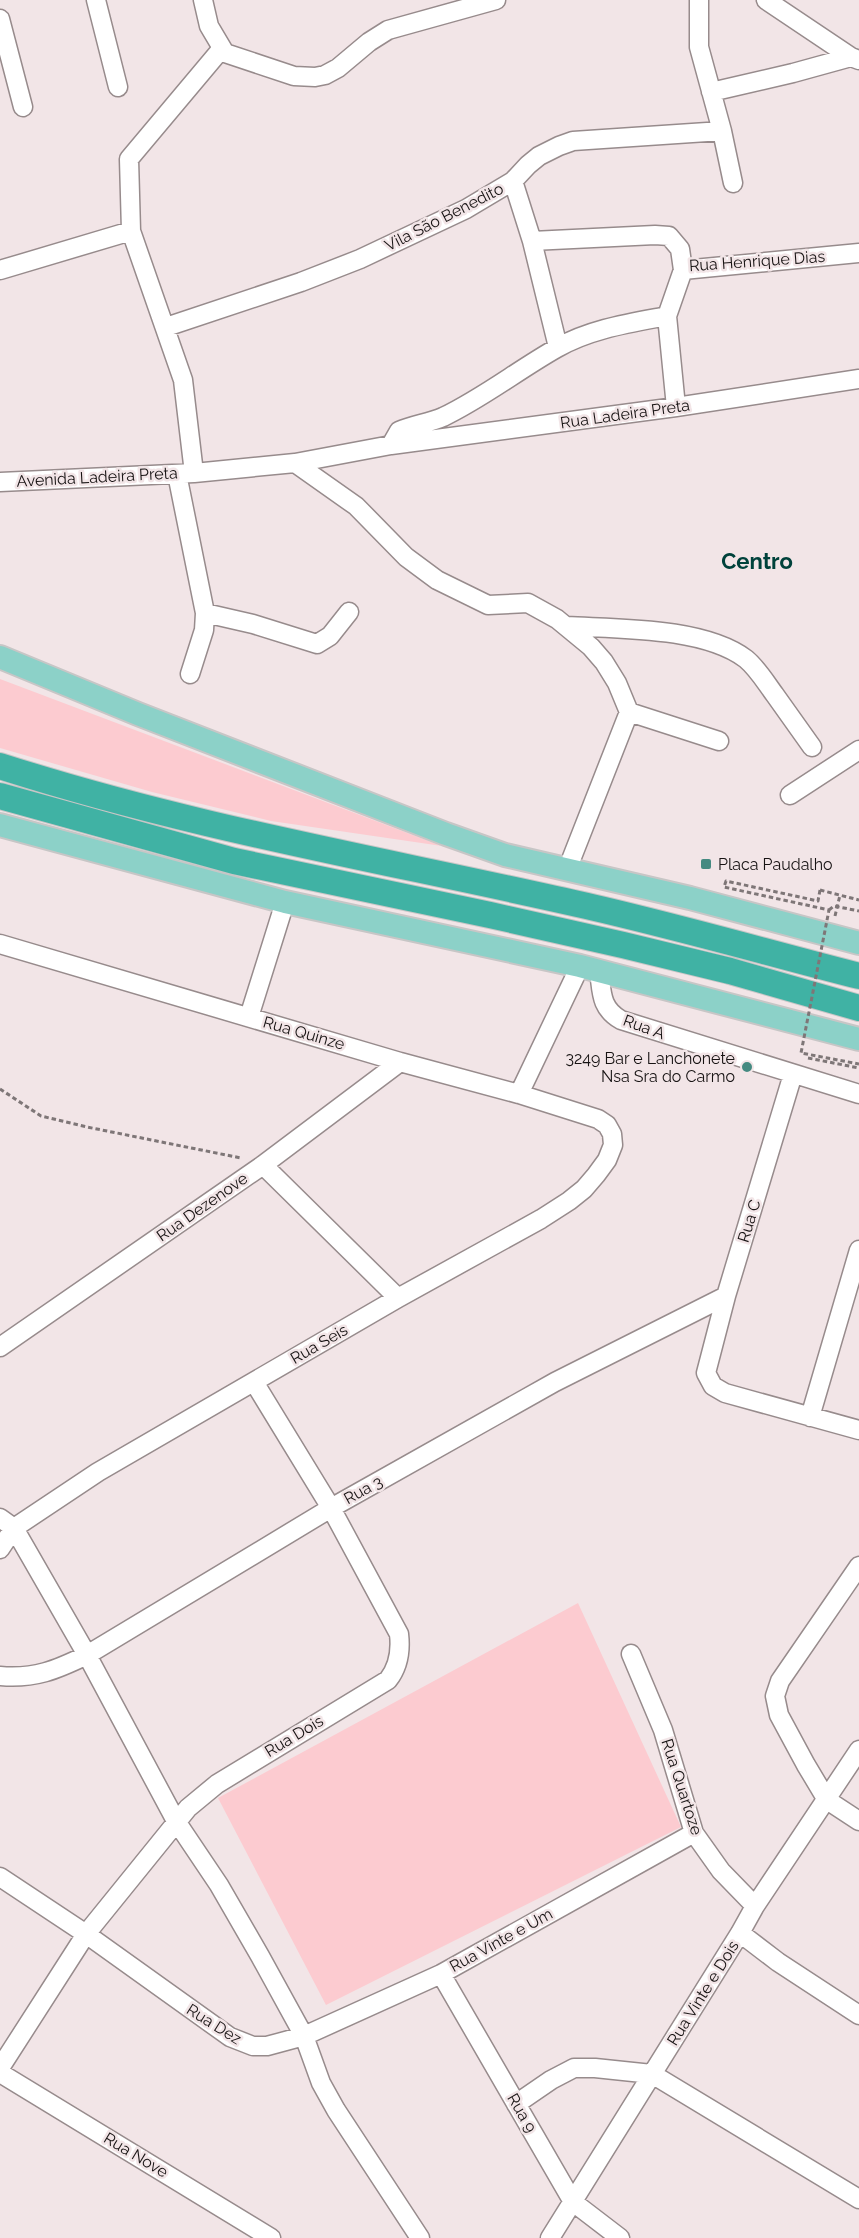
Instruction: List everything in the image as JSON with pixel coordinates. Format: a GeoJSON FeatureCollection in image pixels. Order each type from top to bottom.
{"type":"FeatureCollection","features":[{"type":"Feature","properties":{"kind":"highway"},"geometry":{"type":"LineString","coordinates":[[0,766],[193,820],[580,904],[859,976]]}},
{"type":"Feature","properties":{"kind":"highway"},"geometry":{"type":"LineString","coordinates":[[0,796],[234,861],[623,945],[730,971],[859,1008]]}},
{"type":"Feature","properties":{"kind":"main road"},"geometry":{"type":"LineString","coordinates":[[0,657],[138,714],[505,855],[690,898],[859,943]]}},
{"type":"Feature","properties":{"kind":"main road"},"geometry":{"type":"LineString","coordinates":[[0,825],[285,902],[467,940],[589,969],[859,1039]]}},
{"type":"Feature","properties":{"kind":"street"},"geometry":{"type":"LineString","coordinates":[[96,0],[118,87]]}},
{"type":"Feature","properties":{"kind":"street"},"geometry":{"type":"LineString","coordinates":[[203,0],[209,27],[225,52]]}},
{"type":"Feature","properties":{"kind":"street"},"geometry":{"type":"LineString","coordinates":[[190,674],[204,630],[205,613],[185,473],[183,380],[131,231],[129,159],[211,58],[218,53],[225,52],[294,76],[315,77],[338,68],[369,42],[388,30],[496,0]]}},
{"type":"Feature","properties":{"kind":"street"},"geometry":{"type":"LineString","coordinates":[[699,0],[699,46],[722,131],[733,183]]}},
{"type":"Feature","properties":{"kind":"street"},"geometry":{"type":"LineString","coordinates":[[766,0],[855,59]]}},
{"type":"Feature","properties":{"kind":"street"},"geometry":{"type":"LineString","coordinates":[[0,19],[23,106]]}},
{"type":"Feature","properties":{"kind":"street"},"geometry":{"type":"LineString","coordinates":[[711,92],[855,59]]}},
{"type":"Feature","properties":{"kind":"street","name":"Vila São Benedito"},"geometry":{"type":"LineString","coordinates":[[166,327],[301,282],[360,259],[431,226],[513,181],[539,156],[573,141],[722,131]]}},
{"type":"Feature","properties":{"kind":"street"},"geometry":{"type":"LineString","coordinates":[[513,181],[532,241],[558,347]]}},
{"type":"Feature","properties":{"kind":"street"},"geometry":{"type":"LineString","coordinates":[[0,270],[131,231]]}},
{"type":"Feature","properties":{"kind":"street","name":"Rua Henrique Dias"},"geometry":{"type":"LineString","coordinates":[[532,241],[669,236],[680,249],[682,270],[859,253]]}},
{"type":"Feature","properties":{"kind":"street"},"geometry":{"type":"LineString","coordinates":[[676,407],[667,316],[682,270]]}},
{"type":"Feature","properties":{"kind":"street","name":"Rua Ladeira Preta"},"geometry":{"type":"LineString","coordinates":[[391,445],[399,431],[432,422],[459,408],[558,347],[606,328],[667,316]]}},
{"type":"Feature","properties":{"kind":"street","name":"Rua Ladeira Preta"},"geometry":{"type":"LineString","coordinates":[[295,463],[391,445],[676,407],[859,379]]}},
{"type":"Feature","properties":{"kind":"street"},"geometry":{"type":"LineString","coordinates":[[295,463],[356,506],[406,557],[438,580],[488,604],[521,603],[536,606],[567,626],[591,647],[604,663],[617,683],[629,712],[567,870]]}},
{"type":"Feature","properties":{"kind":"street","name":"Avenida Ladeira Preta"},"geometry":{"type":"LineString","coordinates":[[0,482],[185,473],[295,463]]}},
{"type":"Feature","properties":{"kind":"street"},"geometry":{"type":"LineString","coordinates":[[205,613],[253,624],[317,644],[330,636],[349,612]]}},
{"type":"Feature","properties":{"kind":"street"},"geometry":{"type":"LineString","coordinates":[[567,626],[670,633],[702,640],[732,651],[746,660],[759,673],[812,747]]}},
{"type":"Feature","properties":{"kind":"street"},"geometry":{"type":"LineString","coordinates":[[629,712],[719,741]]}},
{"type":"Feature","properties":{"kind":"street"},"geometry":{"type":"LineString","coordinates":[[790,795],[859,750]]}},
{"type":"Feature","properties":{"kind":"street"},"geometry":{"type":"LineString","coordinates":[[249,1017],[285,902]]}},
{"type":"Feature","properties":{"kind":"street","name":"Rua Quinze"},"geometry":{"type":"LineString","coordinates":[[0,944],[400,1062],[519,1094],[598,1119],[607,1125]]}},
{"type":"Feature","properties":{"kind":"street"},"geometry":{"type":"LineString","coordinates":[[519,1094],[589,969]]}},
{"type":"Feature","properties":{"kind":"street","name":"Rua A"},"geometry":{"type":"LineString","coordinates":[[589,969],[604,1004],[613,1016],[653,1031],[793,1065],[859,1094]]}},
{"type":"Feature","properties":{"kind":"street","name":"Rua Dezenove"},"geometry":{"type":"LineString","coordinates":[[3,1338],[263,1165],[400,1062]]}},
{"type":"Feature","properties":{"kind":"street","name":"Rua C"},"geometry":{"type":"LineString","coordinates":[[793,1065],[706,1368],[710,1382],[718,1390],[810,1417]]}},
{"type":"Feature","properties":{"kind":"street","name":"Rua Seis"},"geometry":{"type":"LineString","coordinates":[[0,1549],[7,1523],[398,1298],[541,1219],[584,1189],[607,1160],[613,1145],[612,1134],[607,1125]]}},
{"type":"Feature","properties":{"kind":"street"},"geometry":{"type":"LineString","coordinates":[[263,1165],[398,1298]]}},
{"type":"Feature","properties":{"kind":"street"},"geometry":{"type":"LineString","coordinates":[[859,1250],[810,1417],[859,1430]]}},
{"type":"Feature","properties":{"kind":"street","name":"Rua 3"},"geometry":{"type":"LineString","coordinates":[[0,1676],[38,1675],[56,1670],[87,1655],[331,1508],[555,1382],[726,1296]]}},
{"type":"Feature","properties":{"kind":"street","name":"Rua Dois"},"geometry":{"type":"LineString","coordinates":[[0,2068],[86,1934],[176,1821],[201,1795],[388,1680],[394,1672],[400,1653],[399,1634],[331,1508],[254,1382]]}},
{"type":"Feature","properties":{"kind":"street"},"geometry":{"type":"LineString","coordinates":[[7,1523],[87,1655],[176,1821],[219,1886],[304,2036],[321,2083],[336,2110],[420,2238]]}},
{"type":"Feature","properties":{"kind":"street"},"geometry":{"type":"LineString","coordinates":[[859,1566],[780,1681],[775,1696],[779,1715],[827,1800],[859,1821]]}},
{"type":"Feature","properties":{"kind":"street","name":"Rua Quartoze"},"geometry":{"type":"LineString","coordinates":[[631,1654],[663,1730],[694,1833],[721,1871],[755,1906]]}},
{"type":"Feature","properties":{"kind":"street","name":"Rua Vinte e Dois"},"geometry":{"type":"LineString","coordinates":[[550,2238],[755,1906],[859,1750]]}},
{"type":"Feature","properties":{"kind":"street","name":"Rua Vinte e Um"},"geometry":{"type":"LineString","coordinates":[[304,2036],[441,1974],[694,1833]]}},
{"type":"Feature","properties":{"kind":"street","name":"Rua Dez"},"geometry":{"type":"LineString","coordinates":[[0,1877],[86,1934],[235,2040],[253,2046],[267,2046],[304,2036]]}},
{"type":"Feature","properties":{"kind":"street"},"geometry":{"type":"LineString","coordinates":[[740,1933],[778,1962],[859,2015]]}},
{"type":"Feature","properties":{"kind":"street","name":"Rua 9"},"geometry":{"type":"LineString","coordinates":[[441,1974],[573,2202],[620,2238]]}},
{"type":"Feature","properties":{"kind":"street"},"geometry":{"type":"LineString","coordinates":[[516,2104],[551,2080],[574,2068],[652,2074],[859,2199]]}},
{"type":"Feature","properties":{"kind":"street","name":"Rua Nove"},"geometry":{"type":"LineString","coordinates":[[0,2073],[271,2238]]}},
{"type":"Feature","properties":{"kind":"path"},"geometry":{"type":"LineString","coordinates":[[828,910],[724,887],[726,881],[818,901],[820,890],[859,900]]}},
{"type":"Feature","properties":{"kind":"path"},"geometry":{"type":"LineString","coordinates":[[835,916],[840,895]]}},
{"type":"Feature","properties":{"kind":"path"},"geometry":{"type":"LineString","coordinates":[[859,911],[834,906],[828,910],[801,1053],[859,1066]]}},
{"type":"Feature","properties":{"kind":"path"},"geometry":{"type":"LineString","coordinates":[[793,1065],[859,1066]]}},
{"type":"Feature","properties":{"kind":"path"},"geometry":{"type":"LineString","coordinates":[[0,1089],[41,1116],[263,1165]]}},
{"type":"Feature","properties":{"kind":"shaded area"},"geometry":{"type":"Polygon","coordinates":[[[0,679],[442,846],[271,821],[152,792],[0,748],[0,679]]]}},
{"type":"Feature","properties":{"kind":"shaded area"},"geometry":{"type":"Polygon","coordinates":[[[578,1603],[681,1827],[326,2005],[218,1798],[578,1603]]]}},
{"type":"Feature","properties":{"kind":"place","name":"Placa Paudalho"},"geometry":{"type":"Point","coordinates":[706,864]}},
{"type":"Feature","properties":{"kind":"place","name":"3249 Bar e Lanchonete Nsa Sra do Carmo"},"geometry":{"type":"Point","coordinates":[747,1067]}},
{"type":"Feature","properties":{"kind":"district","name":"Centro"},"geometry":{"type":"Point","coordinates":[757,561]}}]}
